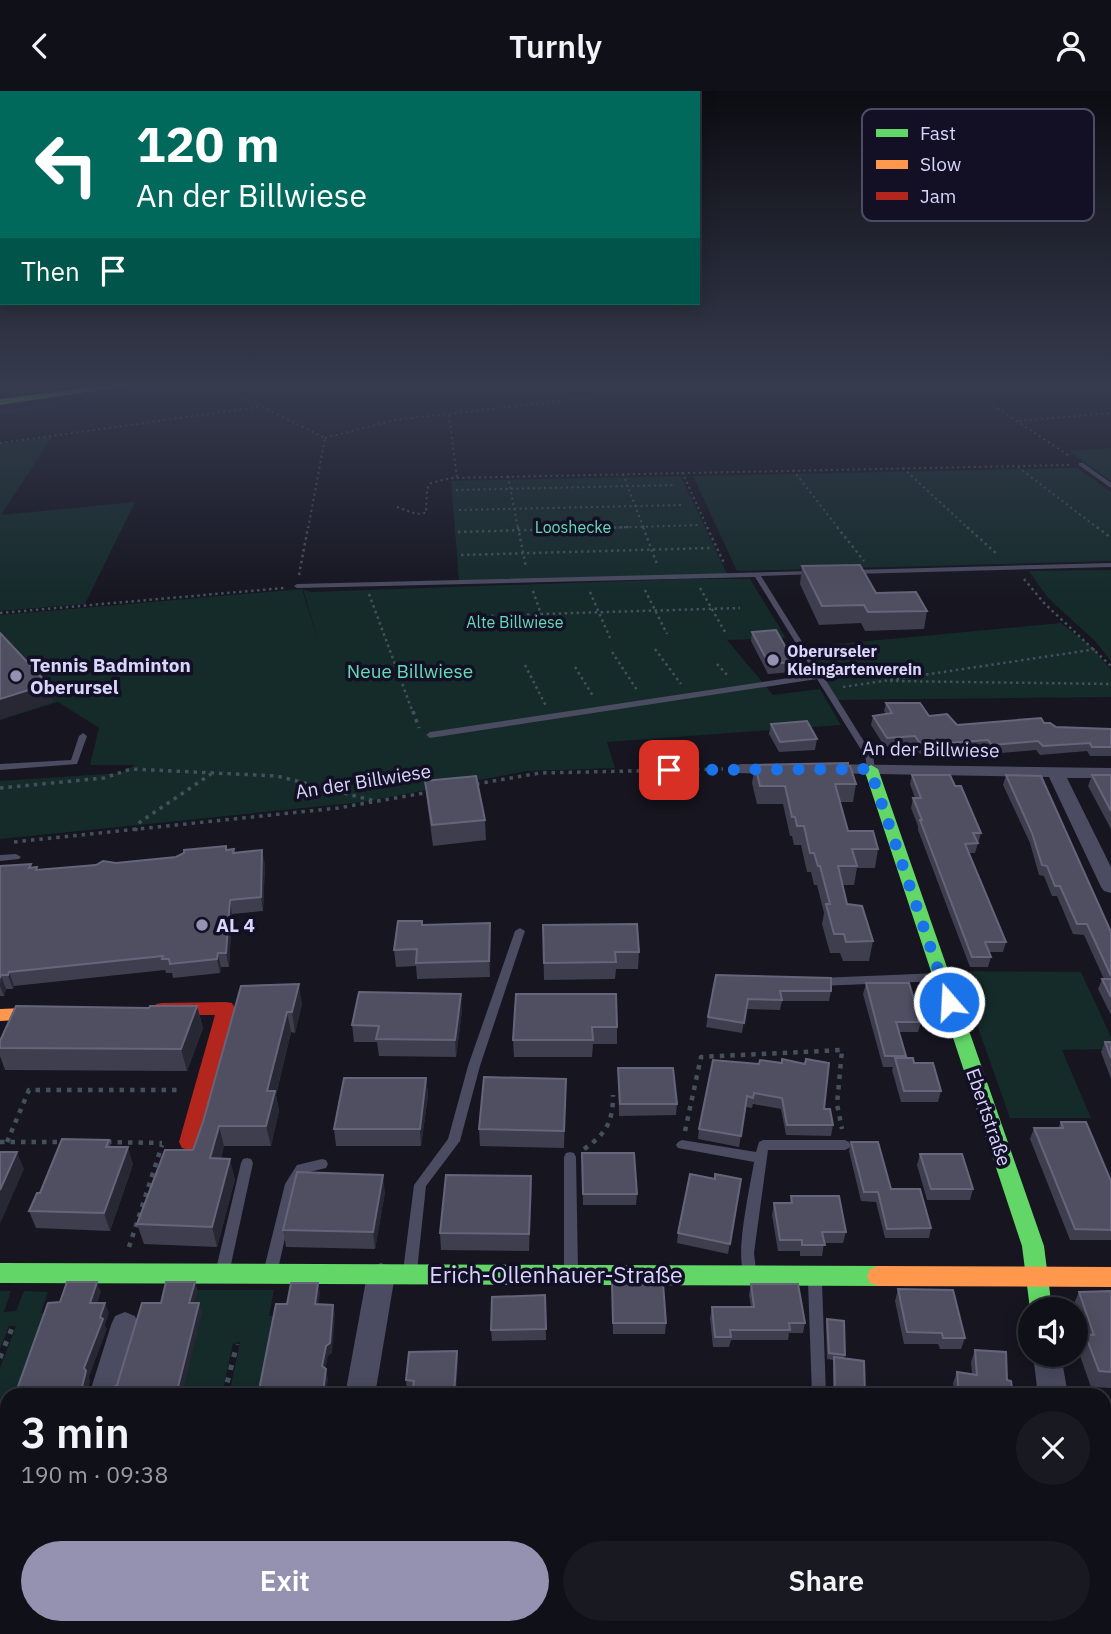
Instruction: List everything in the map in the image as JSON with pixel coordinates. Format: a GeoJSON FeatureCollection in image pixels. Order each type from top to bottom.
{"type":"FeatureCollection","features":[{"type":"Feature","properties":{"kind":"main road","name":"Ebertstraße"},"geometry":{"type":"LineString","coordinates":[[870,769],[1032,1246],[1039,1297]]}},
{"type":"Feature","properties":{"kind":"main road"},"geometry":{"type":"LineString","coordinates":[[144,1010],[226,1008],[189,1142]]}},
{"type":"Feature","properties":{"kind":"main road"},"geometry":{"type":"LineString","coordinates":[[8,1022],[70,1013]]}},
{"type":"Feature","properties":{"kind":"main road","name":"Erich-Ollenhauer-Straße"},"geometry":{"type":"LineString","coordinates":[[0,1273],[1111,1277]]}},
{"type":"Feature","properties":{"kind":"street","name":"An der Billwiese"},"geometry":{"type":"LineString","coordinates":[[742,769],[1111,773]]}},
{"type":"Feature","properties":{"kind":"street"},"geometry":{"type":"LineString","coordinates":[[1055,771],[1111,887]]}},
{"type":"Feature","properties":{"kind":"street"},"geometry":{"type":"LineString","coordinates":[[362,1388],[395,1275]]}},
{"type":"Feature","properties":{"kind":"street"},"geometry":{"type":"LineString","coordinates":[[106,1388],[125,1325]]}},
{"type":"Feature","properties":{"kind":"street"},"geometry":{"type":"LineString","coordinates":[[1048,1367],[1051,1388]]}},
{"type":"Feature","properties":{"kind":"lane"},"geometry":{"type":"LineString","coordinates":[[1082,464],[1111,486]]}},
{"type":"Feature","properties":{"kind":"lane"},"geometry":{"type":"LineString","coordinates":[[845,572],[1111,565]]}},
{"type":"Feature","properties":{"kind":"lane"},"geometry":{"type":"LineString","coordinates":[[297,586],[819,573]]}},
{"type":"Feature","properties":{"kind":"lane"},"geometry":{"type":"LineString","coordinates":[[757,575],[869,757],[870,769]]}},
{"type":"Feature","properties":{"kind":"lane"},"geometry":{"type":"LineString","coordinates":[[430,735],[819,676]]}},
{"type":"Feature","properties":{"kind":"lane"},"geometry":{"type":"LineString","coordinates":[[0,767],[74,761],[83,736]]}},
{"type":"Feature","properties":{"kind":"lane"},"geometry":{"type":"LineString","coordinates":[[0,858],[16,857]]}},
{"type":"Feature","properties":{"kind":"lane"},"geometry":{"type":"LineString","coordinates":[[395,1275],[420,1185],[454,1141],[474,1066],[520,931]]}},
{"type":"Feature","properties":{"kind":"lane"},"geometry":{"type":"LineString","coordinates":[[808,982],[941,977]]}},
{"type":"Feature","properties":{"kind":"lane"},"geometry":{"type":"LineString","coordinates":[[682,1145],[761,1159]]}},
{"type":"Feature","properties":{"kind":"lane"},"geometry":{"type":"LineString","coordinates":[[749,1274],[747,1254],[763,1145],[845,1145]]}},
{"type":"Feature","properties":{"kind":"lane"},"geometry":{"type":"LineString","coordinates":[[570,1157],[571,1274]]}},
{"type":"Feature","properties":{"kind":"lane"},"geometry":{"type":"LineString","coordinates":[[222,1272],[247,1163]]}},
{"type":"Feature","properties":{"kind":"lane"},"geometry":{"type":"LineString","coordinates":[[270,1273],[291,1184],[301,1169],[321,1164]]}},
{"type":"Feature","properties":{"kind":"lane"},"geometry":{"type":"LineString","coordinates":[[815,1275],[819,1388]]}},
{"type":"Feature","properties":{"kind":"path"},"geometry":{"type":"LineString","coordinates":[[0,613],[297,586],[322,456]]}},
{"type":"Feature","properties":{"kind":"path"},"geometry":{"type":"LineString","coordinates":[[454,456],[457,478]]}},
{"type":"Feature","properties":{"kind":"path"},"geometry":{"type":"LineString","coordinates":[[1070,456],[1082,464]]}},
{"type":"Feature","properties":{"kind":"path"},"geometry":{"type":"LineString","coordinates":[[397,507],[416,514],[426,513],[427,489],[431,483],[457,478],[1082,464]]}},
{"type":"Feature","properties":{"kind":"path"},"geometry":{"type":"LineString","coordinates":[[1016,465],[1111,538]]}},
{"type":"Feature","properties":{"kind":"path"},"geometry":{"type":"LineString","coordinates":[[902,467],[1018,571],[1040,602],[1097,649],[1111,666]]}},
{"type":"Feature","properties":{"kind":"path"},"geometry":{"type":"LineString","coordinates":[[793,470],[871,571]]}},
{"type":"Feature","properties":{"kind":"path"},"geometry":{"type":"LineString","coordinates":[[682,473],[730,576]]}},
{"type":"Feature","properties":{"kind":"path"},"geometry":{"type":"LineString","coordinates":[[623,474],[662,578]]}},
{"type":"Feature","properties":{"kind":"path"},"geometry":{"type":"LineString","coordinates":[[508,476],[529,582],[541,614]]}},
{"type":"Feature","properties":{"kind":"path"},"geometry":{"type":"LineString","coordinates":[[456,490],[676,485]]}},
{"type":"Feature","properties":{"kind":"path"},"geometry":{"type":"LineString","coordinates":[[459,510],[684,505]]}},
{"type":"Feature","properties":{"kind":"path"},"geometry":{"type":"LineString","coordinates":[[458,532],[700,525]]}},
{"type":"Feature","properties":{"kind":"path"},"geometry":{"type":"LineString","coordinates":[[461,555],[709,548]]}},
{"type":"Feature","properties":{"kind":"path"},"geometry":{"type":"LineString","coordinates":[[694,577],[725,632]]}},
{"type":"Feature","properties":{"kind":"path"},"geometry":{"type":"LineString","coordinates":[[641,582],[667,634]]}},
{"type":"Feature","properties":{"kind":"path"},"geometry":{"type":"LineString","coordinates":[[586,584],[610,638]]}},
{"type":"Feature","properties":{"kind":"path"},"geometry":{"type":"LineString","coordinates":[[365,586],[418,728],[430,735]]}},
{"type":"Feature","properties":{"kind":"path"},"geometry":{"type":"LineString","coordinates":[[485,616],[740,608]]}},
{"type":"Feature","properties":{"kind":"path"},"geometry":{"type":"LineString","coordinates":[[655,649],[690,697]]}},
{"type":"Feature","properties":{"kind":"path"},"geometry":{"type":"LineString","coordinates":[[827,689],[1097,649]]}},
{"type":"Feature","properties":{"kind":"path"},"geometry":{"type":"LineString","coordinates":[[612,652],[646,703]]}},
{"type":"Feature","properties":{"kind":"path"},"geometry":{"type":"LineString","coordinates":[[525,665],[552,717]]}},
{"type":"Feature","properties":{"kind":"path"},"geometry":{"type":"LineString","coordinates":[[575,667],[602,710]]}},
{"type":"Feature","properties":{"kind":"path"},"geometry":{"type":"LineString","coordinates":[[881,681],[1111,684]]}},
{"type":"Feature","properties":{"kind":"path"},"geometry":{"type":"LineString","coordinates":[[0,787],[104,778],[131,769],[277,776],[377,801]]}},
{"type":"Feature","properties":{"kind":"path"},"geometry":{"type":"LineString","coordinates":[[471,785],[540,773],[742,769]]}},
{"type":"Feature","properties":{"kind":"path"},"geometry":{"type":"LineString","coordinates":[[135,831],[140,822],[213,773]]}},
{"type":"Feature","properties":{"kind":"path","name":"An der Billwiese"},"geometry":{"type":"LineString","coordinates":[[13,843],[338,808],[430,792]]}},
{"type":"Feature","properties":{"kind":"path"},"geometry":{"type":"LineString","coordinates":[[682,1145],[701,1056],[842,1050],[837,1104],[845,1145]]}},
{"type":"Feature","properties":{"kind":"path"},"geometry":{"type":"LineString","coordinates":[[7,1142],[29,1090],[204,1090]]}},
{"type":"Feature","properties":{"kind":"path"},"geometry":{"type":"LineString","coordinates":[[570,1157],[589,1147],[609,1128],[614,1119],[613,1095]]}},
{"type":"Feature","properties":{"kind":"path"},"geometry":{"type":"LineString","coordinates":[[0,1142],[72,1142]]}},
{"type":"Feature","properties":{"kind":"path"},"geometry":{"type":"LineString","coordinates":[[98,1142],[189,1142]]}},
{"type":"Feature","properties":{"kind":"path"},"geometry":{"type":"LineString","coordinates":[[121,1273],[163,1143]]}},
{"type":"Feature","properties":{"kind":"path"},"geometry":{"type":"LineString","coordinates":[[0,1358],[12,1328]]}},
{"type":"Feature","properties":{"kind":"path"},"geometry":{"type":"LineString","coordinates":[[226,1388],[237,1344]]}},
{"type":"Feature","properties":{"kind":"green space"},"geometry":{"type":"Polygon","coordinates":[[[0,456],[40,456],[1,515],[135,502],[85,604],[0,611],[0,456]]]}},
{"type":"Feature","properties":{"kind":"green space"},"geometry":{"type":"Polygon","coordinates":[[[1076,456],[1111,456],[1111,481],[1076,456]]]}},
{"type":"Feature","properties":{"kind":"green space"},"geometry":{"type":"Polygon","coordinates":[[[1077,468],[1111,492],[1111,561],[737,571],[693,476],[1077,468]]]}},
{"type":"Feature","properties":{"kind":"green space","name":"Looshecke"},"geometry":{"type":"Polygon","coordinates":[[[681,476],[727,574],[459,581],[451,481],[681,476]]]}},
{"type":"Feature","properties":{"kind":"green space"},"geometry":{"type":"Polygon","coordinates":[[[1111,570],[1111,661],[1095,641],[1048,598],[1029,571],[1111,570]]]}},
{"type":"Feature","properties":{"kind":"green space"},"geometry":{"type":"Polygon","coordinates":[[[750,579],[786,638],[727,640],[773,695],[820,689],[841,725],[607,742],[615,768],[527,771],[363,802],[0,839],[0,781],[121,773],[135,765],[90,765],[99,728],[58,702],[0,720],[0,615],[302,589],[319,644],[303,589],[311,592],[750,579]]]}},
{"type":"Feature","properties":{"kind":"green space"},"geometry":{"type":"Polygon","coordinates":[[[1061,623],[1093,648],[1111,670],[1111,697],[838,700],[805,647],[1061,623]]]}},
{"type":"Feature","properties":{"kind":"green space"},"geometry":{"type":"Polygon","coordinates":[[[958,971],[1081,972],[1111,1037],[1111,1049],[1062,1050],[1091,1118],[1010,1118],[958,971]]]}},
{"type":"Feature","properties":{"kind":"green space"},"geometry":{"type":"Polygon","coordinates":[[[198,1290],[274,1290],[269,1316],[278,1316],[263,1388],[230,1388],[240,1342],[233,1343],[223,1388],[183,1388],[198,1290]]]}},
{"type":"Feature","properties":{"kind":"green space"},"geometry":{"type":"Polygon","coordinates":[[[0,1291],[11,1291],[4,1312],[16,1311],[24,1291],[48,1292],[41,1313],[53,1313],[26,1388],[0,1388],[0,1368],[16,1326],[9,1326],[0,1349],[0,1291]]]}},
{"type":"Feature","properties":{"kind":"building"},"geometry":{"type":"Polygon","coordinates":[[[860,565],[876,593],[916,592],[927,611],[868,612],[864,605],[822,606],[802,566],[860,565]]]}},
{"type":"Feature","properties":{"kind":"building"},"geometry":{"type":"Polygon","coordinates":[[[776,630],[794,662],[769,664],[752,632],[776,630]]]}},
{"type":"Feature","properties":{"kind":"building"},"geometry":{"type":"Polygon","coordinates":[[[0,633],[48,684],[0,699],[0,633]]]}},
{"type":"Feature","properties":{"kind":"building"},"geometry":{"type":"Polygon","coordinates":[[[886,703],[920,703],[929,716],[947,714],[957,725],[1041,718],[1044,723],[1056,727],[1111,729],[1111,747],[1092,747],[1090,743],[1043,746],[1038,741],[992,745],[988,740],[921,745],[915,736],[887,738],[873,716],[892,713],[886,703]]]}},
{"type":"Feature","properties":{"kind":"building"},"geometry":{"type":"Polygon","coordinates":[[[807,721],[817,739],[780,742],[771,724],[807,721]]]}},
{"type":"Feature","properties":{"kind":"building"},"geometry":{"type":"Polygon","coordinates":[[[848,763],[856,784],[835,784],[848,831],[873,831],[878,849],[852,849],[857,866],[838,866],[847,904],[862,906],[873,941],[846,942],[844,934],[834,934],[826,904],[830,904],[820,866],[814,853],[810,853],[804,826],[797,826],[795,817],[792,817],[785,786],[760,786],[755,765],[848,763]]]}},
{"type":"Feature","properties":{"kind":"building"},"geometry":{"type":"Polygon","coordinates":[[[912,775],[950,775],[955,786],[961,786],[981,833],[973,833],[978,843],[965,844],[1006,942],[985,942],[991,957],[972,957],[920,820],[913,798],[921,798],[912,775]]]}},
{"type":"Feature","properties":{"kind":"building"},"geometry":{"type":"Polygon","coordinates":[[[1006,775],[1041,776],[1111,932],[1111,976],[1087,924],[1077,924],[1060,886],[1055,886],[1047,866],[1042,865],[1032,833],[1006,775]]]}},
{"type":"Feature","properties":{"kind":"building"},"geometry":{"type":"Polygon","coordinates":[[[1092,775],[1111,775],[1111,811],[1092,775]]]}},
{"type":"Feature","properties":{"kind":"building"},"geometry":{"type":"Polygon","coordinates":[[[476,776],[485,820],[432,825],[425,781],[476,776]]]}},
{"type":"Feature","properties":{"kind":"building","name":"AL 4"},"geometry":{"type":"Polygon","coordinates":[[[226,846],[226,850],[234,849],[233,853],[262,850],[261,897],[230,900],[226,953],[218,953],[217,959],[170,964],[169,959],[162,959],[163,956],[9,972],[0,978],[0,866],[31,864],[29,868],[37,867],[36,870],[96,865],[103,861],[116,863],[176,857],[184,853],[184,850],[226,846]]]}},
{"type":"Feature","properties":{"kind":"building"},"geometry":{"type":"Polygon","coordinates":[[[398,921],[422,921],[422,925],[490,923],[489,961],[416,963],[417,949],[394,950],[398,921]]]}},
{"type":"Feature","properties":{"kind":"building"},"geometry":{"type":"Polygon","coordinates":[[[637,924],[639,952],[615,952],[616,962],[544,963],[543,925],[637,924]]]}},
{"type":"Feature","properties":{"kind":"building"},"geometry":{"type":"Polygon","coordinates":[[[716,975],[831,978],[831,991],[780,991],[782,1000],[748,999],[744,1023],[708,1017],[716,975]]]}},
{"type":"Feature","properties":{"kind":"building"},"geometry":{"type":"Polygon","coordinates":[[[1102,979],[1111,979],[1111,997],[1102,979]]]}},
{"type":"Feature","properties":{"kind":"building"},"geometry":{"type":"Polygon","coordinates":[[[866,983],[909,983],[921,1022],[896,1022],[906,1056],[885,1056],[866,983]]]}},
{"type":"Feature","properties":{"kind":"building"},"geometry":{"type":"Polygon","coordinates":[[[299,984],[292,1012],[287,1012],[267,1091],[275,1091],[266,1126],[219,1126],[210,1158],[230,1159],[212,1227],[137,1224],[165,1150],[193,1150],[241,986],[299,984]]]}},
{"type":"Feature","properties":{"kind":"building"},"geometry":{"type":"Polygon","coordinates":[[[359,992],[461,994],[455,1040],[376,1039],[379,1026],[352,1025],[359,992]]]}},
{"type":"Feature","properties":{"kind":"building"},"geometry":{"type":"Polygon","coordinates":[[[516,994],[616,994],[617,1027],[592,1027],[593,1040],[513,1040],[516,994]]]}},
{"type":"Feature","properties":{"kind":"building"},"geometry":{"type":"Polygon","coordinates":[[[16,1006],[197,1006],[181,1049],[0,1048],[0,1041],[16,1006]]]}},
{"type":"Feature","properties":{"kind":"building"},"geometry":{"type":"Polygon","coordinates":[[[1105,1042],[1111,1042],[1111,1058],[1105,1042]]]}},
{"type":"Feature","properties":{"kind":"building"},"geometry":{"type":"Polygon","coordinates":[[[895,1058],[913,1058],[914,1063],[933,1063],[941,1091],[904,1091],[895,1058]]]}},
{"type":"Feature","properties":{"kind":"building"},"geometry":{"type":"Polygon","coordinates":[[[782,1059],[805,1064],[806,1059],[829,1063],[824,1109],[830,1109],[833,1125],[787,1125],[782,1098],[754,1093],[753,1098],[747,1096],[741,1136],[699,1129],[713,1060],[759,1064],[760,1060],[782,1063],[782,1059]]]}},
{"type":"Feature","properties":{"kind":"building"},"geometry":{"type":"Polygon","coordinates":[[[618,1068],[673,1068],[677,1104],[620,1104],[618,1068]]]}},
{"type":"Feature","properties":{"kind":"building"},"geometry":{"type":"Polygon","coordinates":[[[484,1077],[566,1079],[564,1131],[479,1129],[484,1077]]]}},
{"type":"Feature","properties":{"kind":"building"},"geometry":{"type":"Polygon","coordinates":[[[344,1078],[426,1078],[420,1129],[334,1129],[344,1078]]]}},
{"type":"Feature","properties":{"kind":"building"},"geometry":{"type":"Polygon","coordinates":[[[1061,1122],[1086,1122],[1111,1181],[1111,1230],[1075,1229],[1034,1128],[1063,1128],[1061,1122]]]}},
{"type":"Feature","properties":{"kind":"building"},"geometry":{"type":"Polygon","coordinates":[[[62,1139],[109,1140],[106,1147],[128,1147],[104,1213],[29,1211],[37,1193],[40,1193],[62,1139]]]}},
{"type":"Feature","properties":{"kind":"building"},"geometry":{"type":"Polygon","coordinates":[[[851,1142],[878,1142],[891,1189],[920,1189],[931,1228],[887,1229],[878,1192],[864,1192],[851,1142]]]}},
{"type":"Feature","properties":{"kind":"building"},"geometry":{"type":"Polygon","coordinates":[[[0,1152],[17,1152],[0,1190],[0,1152]]]}},
{"type":"Feature","properties":{"kind":"building"},"geometry":{"type":"Polygon","coordinates":[[[582,1153],[634,1153],[637,1194],[583,1194],[582,1153]]]}},
{"type":"Feature","properties":{"kind":"building"},"geometry":{"type":"Polygon","coordinates":[[[920,1154],[962,1154],[973,1189],[931,1189],[920,1154]]]}},
{"type":"Feature","properties":{"kind":"building"},"geometry":{"type":"Polygon","coordinates":[[[297,1172],[383,1175],[373,1232],[283,1230],[297,1172]]]}},
{"type":"Feature","properties":{"kind":"building"},"geometry":{"type":"Polygon","coordinates":[[[690,1174],[715,1179],[715,1174],[741,1179],[730,1244],[678,1233],[690,1174]]]}},
{"type":"Feature","properties":{"kind":"building"},"geometry":{"type":"Polygon","coordinates":[[[446,1175],[531,1176],[529,1234],[440,1233],[446,1175]]]}},
{"type":"Feature","properties":{"kind":"building"},"geometry":{"type":"Polygon","coordinates":[[[791,1196],[839,1196],[846,1232],[822,1232],[825,1245],[802,1245],[802,1240],[780,1240],[774,1203],[792,1203],[791,1196]]]}},
{"type":"Feature","properties":{"kind":"building"},"geometry":{"type":"Polygon","coordinates":[[[67,1282],[97,1282],[90,1303],[105,1303],[100,1317],[103,1319],[84,1368],[86,1371],[82,1388],[18,1388],[48,1303],[60,1302],[67,1282]]]}},
{"type":"Feature","properties":{"kind":"building"},"geometry":{"type":"Polygon","coordinates":[[[166,1282],[195,1282],[189,1303],[199,1303],[178,1388],[114,1388],[142,1303],[161,1303],[166,1282]]]}},
{"type":"Feature","properties":{"kind":"building"},"geometry":{"type":"Polygon","coordinates":[[[291,1283],[318,1283],[315,1304],[333,1305],[330,1343],[326,1346],[322,1366],[326,1369],[324,1388],[259,1388],[276,1304],[287,1304],[291,1283]]]}},
{"type":"Feature","properties":{"kind":"building"},"geometry":{"type":"Polygon","coordinates":[[[612,1283],[663,1283],[666,1323],[613,1323],[612,1283]]]}},
{"type":"Feature","properties":{"kind":"building"},"geometry":{"type":"Polygon","coordinates":[[[751,1284],[798,1284],[805,1323],[789,1323],[790,1330],[730,1330],[731,1337],[715,1337],[712,1307],[754,1307],[751,1284]]]}},
{"type":"Feature","properties":{"kind":"building"},"geometry":{"type":"Polygon","coordinates":[[[898,1289],[953,1290],[965,1338],[943,1338],[942,1333],[907,1332],[898,1289]]]}},
{"type":"Feature","properties":{"kind":"building"},"geometry":{"type":"Polygon","coordinates":[[[1111,1291],[1111,1372],[1099,1371],[1088,1342],[1088,1334],[1094,1335],[1088,1318],[1088,1297],[1081,1297],[1079,1292],[1111,1291]]]}},
{"type":"Feature","properties":{"kind":"building"},"geometry":{"type":"Polygon","coordinates":[[[545,1295],[546,1329],[491,1330],[492,1297],[545,1295]]]}},
{"type":"Feature","properties":{"kind":"building"},"geometry":{"type":"Polygon","coordinates":[[[827,1319],[844,1321],[845,1355],[829,1353],[827,1319]]]}},
{"type":"Feature","properties":{"kind":"building"},"geometry":{"type":"Polygon","coordinates":[[[975,1350],[1006,1352],[1007,1380],[1011,1381],[1012,1388],[958,1388],[957,1372],[977,1375],[975,1350]]]}},
{"type":"Feature","properties":{"kind":"building"},"geometry":{"type":"Polygon","coordinates":[[[457,1351],[454,1388],[413,1388],[414,1381],[406,1380],[409,1352],[457,1351]]]}},
{"type":"Feature","properties":{"kind":"building"},"geometry":{"type":"Polygon","coordinates":[[[834,1357],[864,1361],[865,1388],[835,1388],[834,1357]]]}},
{"type":"Feature","properties":{"kind":"traffic: fast"},"geometry":{"type":"LineString","coordinates":[[871,769],[1033,1246],[1039,1297]]}},
{"type":"Feature","properties":{"kind":"traffic: fast"},"geometry":{"type":"LineString","coordinates":[[0,1273],[878,1276]]}},
{"type":"Feature","properties":{"kind":"traffic: slow"},"geometry":{"type":"LineString","coordinates":[[0,1015],[47,1013]]}},
{"type":"Feature","properties":{"kind":"traffic: slow"},"geometry":{"type":"LineString","coordinates":[[878,1276],[1111,1277]]}},
{"type":"Feature","properties":{"kind":"traffic: jam"},"geometry":{"type":"LineString","coordinates":[[162,1009],[226,1008],[189,1142]]}},
{"type":"Feature","properties":{"kind":"place","name":"Oberurseler Kleingartenverein"},"geometry":{"type":"Point","coordinates":[773,660]}},
{"type":"Feature","properties":{"kind":"place","name":"Tennis Badminton Oberursel"},"geometry":{"type":"Point","coordinates":[16,676]}},
{"type":"Feature","properties":{"kind":"place","name":"AL 4"},"geometry":{"type":"Point","coordinates":[202,925]}},
{"type":"Feature","properties":{"kind":"route"},"geometry":{"type":"LineString","coordinates":[[669,770],[870,769],[949,1002]]}},
{"type":"Feature","properties":{"kind":"park label","name":"Alte Billwiese"},"geometry":{"type":"Point","coordinates":[515,622]}},
{"type":"Feature","properties":{"kind":"park label","name":"Neue Billwiese"},"geometry":{"type":"Point","coordinates":[410,671]}}]}
